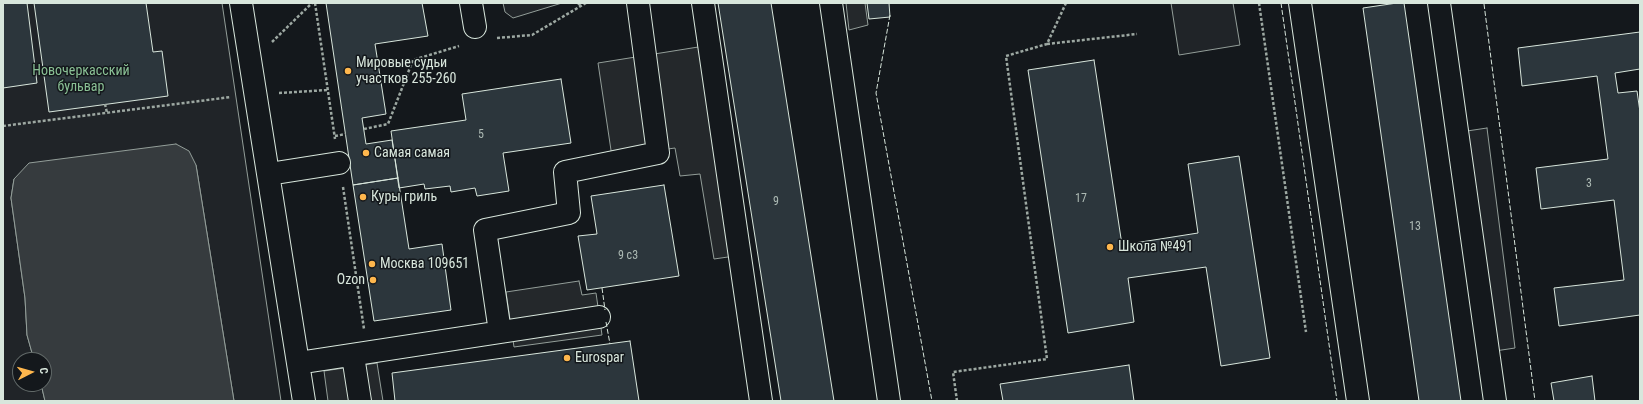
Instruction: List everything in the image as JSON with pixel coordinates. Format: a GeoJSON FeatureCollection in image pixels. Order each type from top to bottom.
{"type":"FeatureCollection","features":[{"type":"Feature","properties":{"kind":"street"},"geometry":{"type":"LineString","coordinates":[[242,3],[304,401]]}},
{"type":"Feature","properties":{"kind":"street"},"geometry":{"type":"LineString","coordinates":[[471,3],[482,33]]}},
{"type":"Feature","properties":{"kind":"street"},"geometry":{"type":"LineString","coordinates":[[500,332],[485,230],[569,213],[565,172],[658,153],[638,3]]}},
{"type":"Feature","properties":{"kind":"street"},"geometry":{"type":"LineString","coordinates":[[703,3],[761,401]]}},
{"type":"Feature","properties":{"kind":"street"},"geometry":{"type":"LineString","coordinates":[[831,3],[889,401]]}},
{"type":"Feature","properties":{"kind":"street"},"geometry":{"type":"LineString","coordinates":[[1300,3],[1358,401]]}},
{"type":"Feature","properties":{"kind":"street"},"geometry":{"type":"LineString","coordinates":[[1439,3],[1495,401]]}},
{"type":"Feature","properties":{"kind":"street"},"geometry":{"type":"LineString","coordinates":[[269,174],[339,163]]}},
{"type":"Feature","properties":{"kind":"street"},"geometry":{"type":"LineString","coordinates":[[298,363],[599,317]]}},
{"type":"Feature","properties":{"kind":"street"},"geometry":{"type":"LineString","coordinates":[[360,401],[361,354]]}},
{"type":"Feature","properties":{"kind":"path"},"geometry":{"type":"LineString","coordinates":[[251,62],[313,3]]}},
{"type":"Feature","properties":{"kind":"path"},"geometry":{"type":"LineString","coordinates":[[313,3],[339,163],[361,354]]}},
{"type":"Feature","properties":{"kind":"path"},"geometry":{"type":"LineString","coordinates":[[578,3],[581,6]]}},
{"type":"Feature","properties":{"kind":"path"},"geometry":{"type":"LineString","coordinates":[[482,33],[532,35],[586,3]]}},
{"type":"Feature","properties":{"kind":"path"},"geometry":{"type":"LineString","coordinates":[[1047,44],[1066,3]]}},
{"type":"Feature","properties":{"kind":"path"},"geometry":{"type":"LineString","coordinates":[[1259,3],[1306,332]]}},
{"type":"Feature","properties":{"kind":"path"},"geometry":{"type":"LineString","coordinates":[[957,401],[953,372],[1047,359],[1006,56],[1047,44],[1137,34]]}},
{"type":"Feature","properties":{"kind":"path"},"geometry":{"type":"LineString","coordinates":[[364,129],[388,124],[413,60],[462,45]]}},
{"type":"Feature","properties":{"kind":"path"},"geometry":{"type":"LineString","coordinates":[[275,93],[328,90]]}},
{"type":"Feature","properties":{"kind":"path"},"geometry":{"type":"LineString","coordinates":[[3,126],[237,97]]}},
{"type":"Feature","properties":{"kind":"path"},"geometry":{"type":"LineString","coordinates":[[105,104],[107,113]]}},
{"type":"Feature","properties":{"kind":"path"},"geometry":{"type":"LineString","coordinates":[[335,136],[346,134]]}},
{"type":"Feature","properties":{"kind":"green space","name":"Новочеркасский бульвар"},"geometry":{"type":"Polygon","coordinates":[[[3,3],[222,3],[281,401],[234,401],[196,165],[14,179],[11,198],[25,298],[27,335],[32,352],[12,352],[12,392],[43,392],[45,401],[3,401],[3,3]]]}},
{"type":"Feature","properties":{"kind":"green space"},"geometry":{"type":"Polygon","coordinates":[[[503,3],[562,3],[513,18],[505,12],[503,3]]]}},
{"type":"Feature","properties":{"kind":"green space"},"geometry":{"type":"Polygon","coordinates":[[[1171,3],[1233,3],[1240,45],[1179,55],[1171,3]]]}},
{"type":"Feature","properties":{"kind":"green space"},"geometry":{"type":"Polygon","coordinates":[[[1487,128],[1515,348],[1495,351],[1467,131],[1487,128]]]}},
{"type":"Feature","properties":{"kind":"shaded area"},"geometry":{"type":"Polygon","coordinates":[[[846,3],[865,3],[868,25],[849,30],[846,3]]]}},
{"type":"Feature","properties":{"kind":"shaded area"},"geometry":{"type":"Polygon","coordinates":[[[717,44],[749,254],[714,259],[700,174],[680,176],[675,148],[612,157],[598,63],[717,44]]]}},
{"type":"Feature","properties":{"kind":"shaded area"},"geometry":{"type":"Polygon","coordinates":[[[176,144],[189,151],[196,165],[234,401],[45,401],[43,392],[52,392],[52,352],[32,352],[27,335],[25,298],[11,198],[14,179],[29,163],[176,144]]]}},
{"type":"Feature","properties":{"kind":"shaded area"},"geometry":{"type":"Polygon","coordinates":[[[579,281],[582,295],[596,293],[602,335],[514,347],[506,292],[579,281]]]}},
{"type":"Feature","properties":{"kind":"shaded area"},"geometry":{"type":"Polygon","coordinates":[[[377,363],[383,401],[328,401],[324,371],[377,363]]]}},
{"type":"Feature","properties":{"kind":"building"},"geometry":{"type":"Polygon","coordinates":[[[3,3],[27,3],[37,83],[3,88],[3,3]]]}},
{"type":"Feature","properties":{"kind":"building"},"geometry":{"type":"Polygon","coordinates":[[[34,3],[146,3],[153,52],[162,51],[168,96],[49,112],[34,3]]]}},
{"type":"Feature","properties":{"kind":"building"},"geometry":{"type":"Polygon","coordinates":[[[326,3],[422,3],[428,36],[375,44],[386,114],[362,118],[366,144],[392,140],[398,178],[353,185],[326,3]]]}},
{"type":"Feature","properties":{"kind":"building"},"geometry":{"type":"Polygon","coordinates":[[[718,3],[771,3],[834,401],[781,401],[718,3]]]}},
{"type":"Feature","properties":{"kind":"building"},"geometry":{"type":"Polygon","coordinates":[[[867,3],[889,3],[890,17],[869,19],[867,3]]]}},
{"type":"Feature","properties":{"kind":"building"},"geometry":{"type":"Polygon","coordinates":[[[1404,3],[1461,401],[1419,401],[1363,8],[1404,3]]]}},
{"type":"Feature","properties":{"kind":"building"},"geometry":{"type":"Polygon","coordinates":[[[1640,32],[1640,69],[1615,73],[1618,93],[1637,91],[1640,112],[1640,315],[1559,326],[1554,288],[1624,280],[1614,200],[1541,209],[1536,168],[1608,159],[1597,76],[1522,86],[1518,48],[1640,32]]]}},
{"type":"Feature","properties":{"kind":"building"},"geometry":{"type":"Polygon","coordinates":[[[1094,60],[1122,245],[1198,233],[1188,164],[1239,156],[1270,358],[1221,366],[1206,267],[1128,278],[1134,322],[1068,333],[1028,70],[1094,60]]]}},
{"type":"Feature","properties":{"kind":"building"},"geometry":{"type":"Polygon","coordinates":[[[561,79],[571,143],[503,153],[509,191],[477,196],[475,188],[451,192],[450,186],[425,189],[424,184],[399,188],[391,131],[466,120],[462,94],[561,79]]]}},
{"type":"Feature","properties":{"kind":"building"},"geometry":{"type":"Polygon","coordinates":[[[398,178],[409,249],[442,244],[451,310],[374,321],[353,185],[398,178]]]}},
{"type":"Feature","properties":{"kind":"building"},"geometry":{"type":"Polygon","coordinates":[[[664,185],[679,276],[587,290],[578,236],[597,234],[591,196],[664,185]]]}},
{"type":"Feature","properties":{"kind":"building","name":"Eurospar"},"geometry":{"type":"Polygon","coordinates":[[[630,341],[639,401],[395,401],[392,373],[630,341]]]}},
{"type":"Feature","properties":{"kind":"building"},"geometry":{"type":"Polygon","coordinates":[[[1129,365],[1134,401],[1003,401],[1000,384],[1129,365]]]}},
{"type":"Feature","properties":{"kind":"building"},"geometry":{"type":"Polygon","coordinates":[[[1592,376],[1595,401],[1554,401],[1551,383],[1592,376]]]}},
{"type":"Feature","properties":{"kind":"fence"},"geometry":{"type":"LineString","coordinates":[[1281,3],[1337,401]]}},
{"type":"Feature","properties":{"kind":"fence"},"geometry":{"type":"LineString","coordinates":[[1484,4],[1535,401]]}},
{"type":"Feature","properties":{"kind":"fence"},"geometry":{"type":"LineString","coordinates":[[890,15],[876,93],[932,401]]}},
{"type":"Feature","properties":{"kind":"fence"},"geometry":{"type":"LineString","coordinates":[[602,288],[605,310]]}},
{"type":"Feature","properties":{"kind":"fence"},"geometry":{"type":"LineString","coordinates":[[606,322],[610,344]]}},
{"type":"Feature","properties":{"kind":"place","name":"Мировые судьи участков 255-260"},"geometry":{"type":"Point","coordinates":[348,71]}},
{"type":"Feature","properties":{"kind":"place","name":"Самая самая"},"geometry":{"type":"Point","coordinates":[366,153]}},
{"type":"Feature","properties":{"kind":"place","name":"Куры гриль"},"geometry":{"type":"Point","coordinates":[363,197]}},
{"type":"Feature","properties":{"kind":"place","name":"Школа №491"},"geometry":{"type":"Point","coordinates":[1110,247]}},
{"type":"Feature","properties":{"kind":"place","name":"Москва 109651"},"geometry":{"type":"Point","coordinates":[372,264]}},
{"type":"Feature","properties":{"kind":"place","name":"Ozon"},"geometry":{"type":"Point","coordinates":[373,280]}},
{"type":"Feature","properties":{"kind":"place","name":"Eurospar"},"geometry":{"type":"Point","coordinates":[567,358]}}]}
